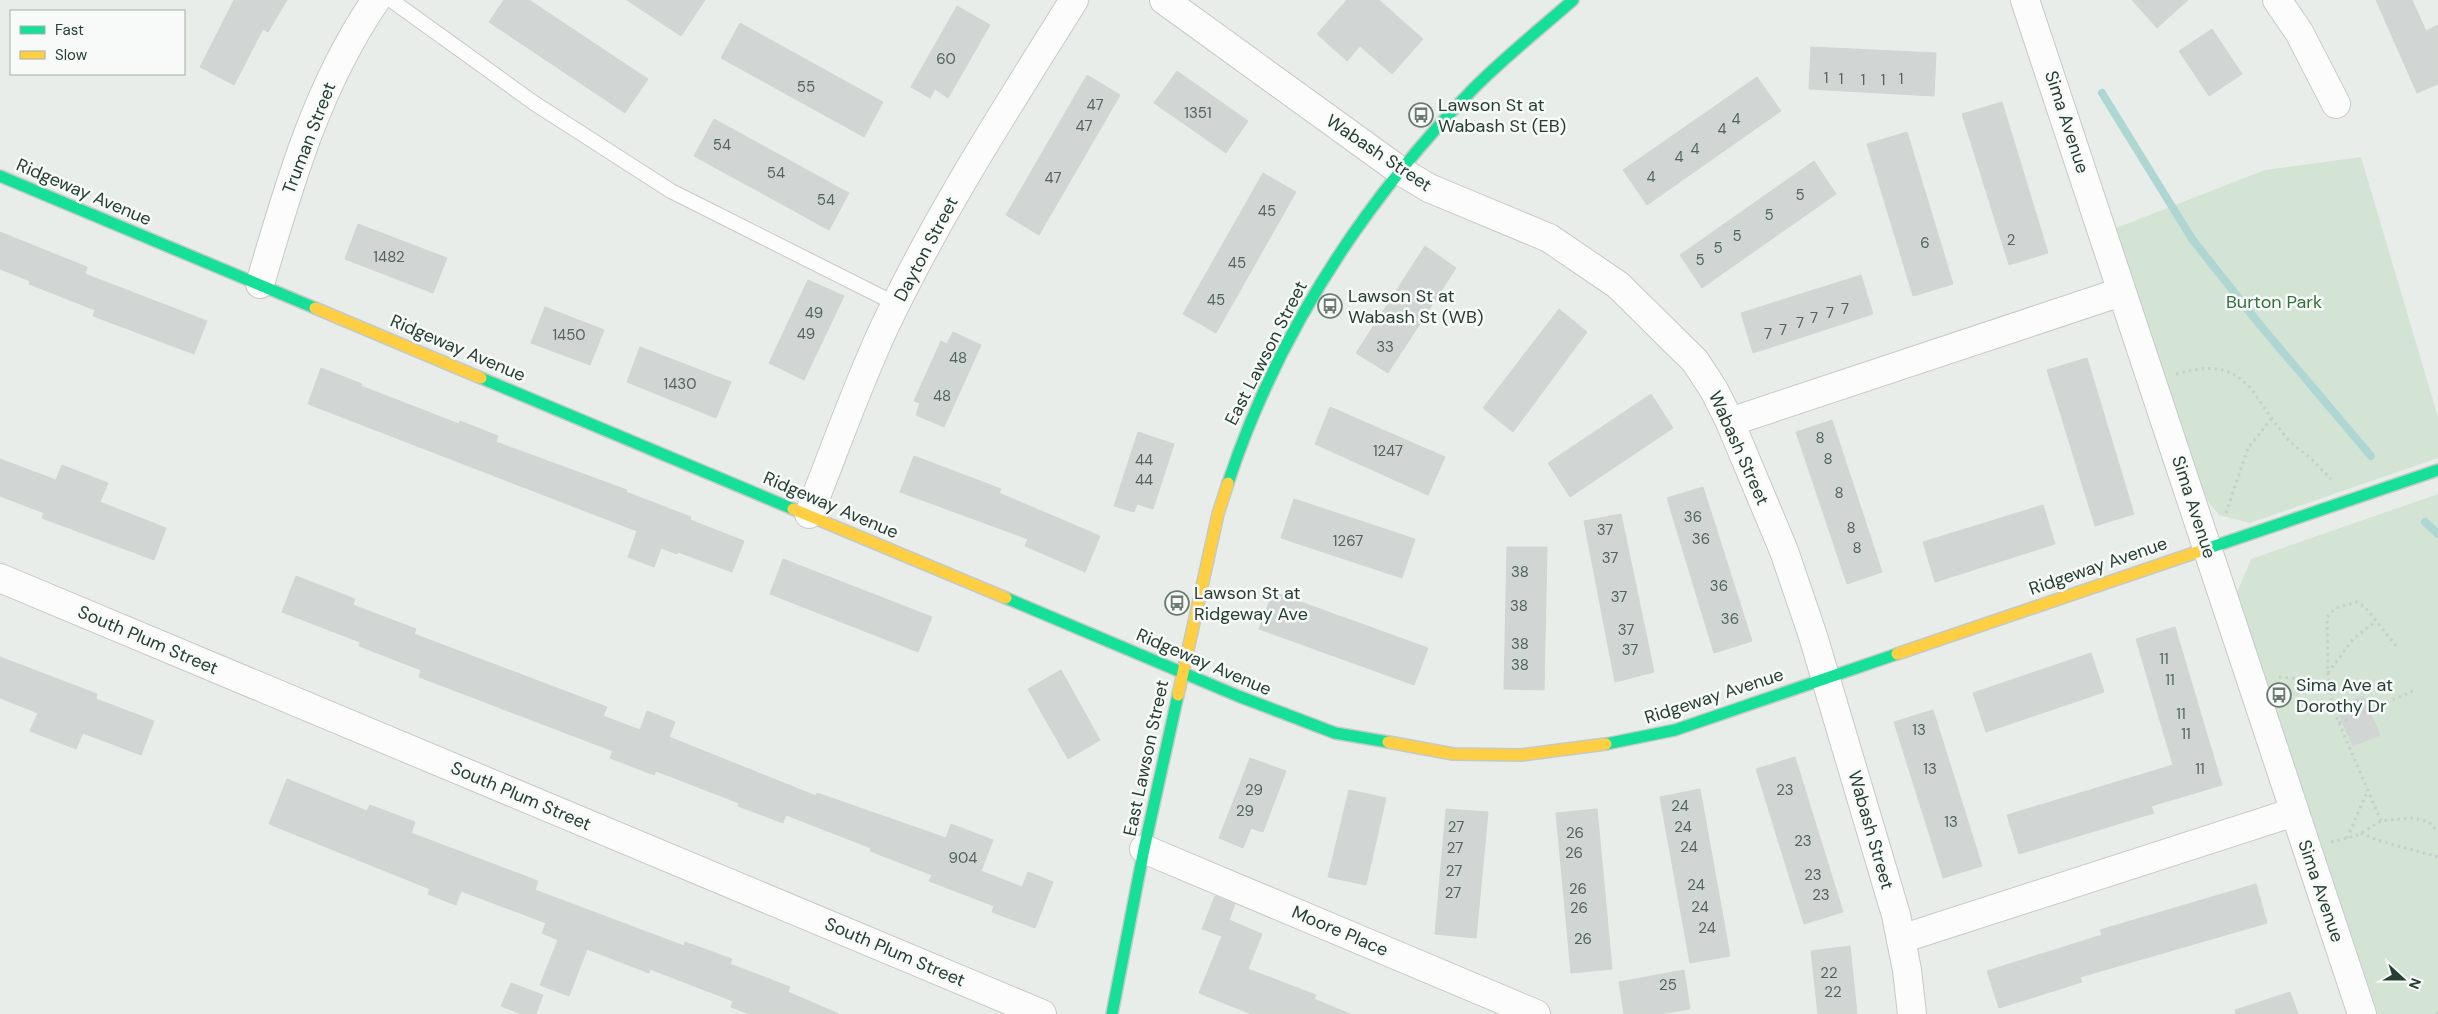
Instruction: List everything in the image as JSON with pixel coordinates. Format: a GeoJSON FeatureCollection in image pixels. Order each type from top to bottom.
{"type":"FeatureCollection","features":[{"type":"Feature","properties":{"kind":"street","name":"Truman Street"},"geometry":{"type":"LineString","coordinates":[[260,284],[290,182],[311,123],[342,59],[376,0]]}},
{"type":"Feature","properties":{"kind":"street","name":"Dayton Street"},"geometry":{"type":"LineString","coordinates":[[809,514],[884,329],[922,253],[987,140],[1074,0]]}},
{"type":"Feature","properties":{"kind":"street","name":"Wabash Street"},"geometry":{"type":"LineString","coordinates":[[1164,0],[1399,170],[1429,188],[1549,238],[1618,285],[1695,361],[1714,390],[1730,422],[1784,551],[1826,678],[1874,837],[1900,939],[1912,1014]]}},
{"type":"Feature","properties":{"kind":"street","name":"East Lawson Street"},"geometry":{"type":"LineString","coordinates":[[1112,1014],[1144,848],[1218,514],[1244,435],[1274,368],[1342,247],[1399,170],[1475,87],[1573,0]]}},
{"type":"Feature","properties":{"kind":"street","name":"Sima Avenue"},"geometry":{"type":"LineString","coordinates":[[2025,0],[2362,1014]]}},
{"type":"Feature","properties":{"kind":"street"},"geometry":{"type":"LineString","coordinates":[[2277,0],[2299,32],[2336,104]]}},
{"type":"Feature","properties":{"kind":"street","name":"Ridgeway Avenue"},"geometry":{"type":"LineString","coordinates":[[0,176],[1182,672],[1336,733],[1453,754],[1489,756],[1607,744],[1675,730],[2438,470]]}},
{"type":"Feature","properties":{"kind":"street"},"geometry":{"type":"LineString","coordinates":[[1730,422],[2121,292]]}},
{"type":"Feature","properties":{"kind":"street","name":"South Plum Street"},"geometry":{"type":"LineString","coordinates":[[0,578],[1042,1014]]}},
{"type":"Feature","properties":{"kind":"street"},"geometry":{"type":"LineString","coordinates":[[1900,939],[2294,812]]}},
{"type":"Feature","properties":{"kind":"street","name":"Moore Place"},"geometry":{"type":"LineString","coordinates":[[1144,848],[1536,1014]]}},
{"type":"Feature","properties":{"kind":"lane"},"geometry":{"type":"LineString","coordinates":[[391,0],[534,103],[671,191],[896,304]]}},
{"type":"Feature","properties":{"kind":"path"},"geometry":{"type":"LineString","coordinates":[[2176,374],[2198,368],[2213,368],[2231,373],[2249,384],[2271,419],[2289,441],[2310,458],[2351,499]]}},
{"type":"Feature","properties":{"kind":"path"},"geometry":{"type":"LineString","coordinates":[[2224,515],[2228,512],[2238,473],[2248,448],[2271,419]]}},
{"type":"Feature","properties":{"kind":"path"},"geometry":{"type":"LineString","coordinates":[[2381,821],[2339,723],[2329,690],[2327,617],[2336,608],[2357,602],[2365,607],[2397,647]]}},
{"type":"Feature","properties":{"kind":"path"},"geometry":{"type":"LineString","coordinates":[[2328,674],[2353,639],[2376,620]]}},
{"type":"Feature","properties":{"kind":"path"},"geometry":{"type":"LineString","coordinates":[[2279,677],[2303,679],[2329,690]]}},
{"type":"Feature","properties":{"kind":"path"},"geometry":{"type":"LineString","coordinates":[[2339,723],[2415,690]]}},
{"type":"Feature","properties":{"kind":"path"},"geometry":{"type":"LineString","coordinates":[[2347,838],[2368,790]]}},
{"type":"Feature","properties":{"kind":"path"},"geometry":{"type":"LineString","coordinates":[[2331,843],[2361,833],[2381,821],[2414,818],[2429,822],[2438,832]]}},
{"type":"Feature","properties":{"kind":"path"},"geometry":{"type":"LineString","coordinates":[[2361,833],[2377,840],[2438,857]]}},
{"type":"Feature","properties":{"kind":"green space","name":"Burton Park"},"geometry":{"type":"Polygon","coordinates":[[[2361,157],[2438,417],[2438,458],[2250,523],[2219,515],[2207,500],[2116,228],[2265,170],[2361,157]]]}},
{"type":"Feature","properties":{"kind":"green space"},"geometry":{"type":"Polygon","coordinates":[[[2438,494],[2438,1014],[2378,1014],[2236,595],[2251,559],[2438,494]]]}},
{"type":"Feature","properties":{"kind":"building"},"geometry":{"type":"Polygon","coordinates":[[[234,0],[287,0],[268,32],[263,29],[234,85],[200,67],[234,0]]]}},
{"type":"Feature","properties":{"kind":"building"},"geometry":{"type":"Polygon","coordinates":[[[504,0],[529,0],[648,79],[625,113],[489,22],[504,0]]]}},
{"type":"Feature","properties":{"kind":"building"},"geometry":{"type":"Polygon","coordinates":[[[627,0],[705,0],[681,36],[627,0]]]}},
{"type":"Feature","properties":{"kind":"building"},"geometry":{"type":"Polygon","coordinates":[[[1347,0],[1379,0],[1423,39],[1392,74],[1360,46],[1347,61],[1317,34],[1347,0]]]}},
{"type":"Feature","properties":{"kind":"building"},"geometry":{"type":"Polygon","coordinates":[[[2132,0],[2188,0],[2157,28],[2132,0]]]}},
{"type":"Feature","properties":{"kind":"building"},"geometry":{"type":"Polygon","coordinates":[[[2376,0],[2412,0],[2426,31],[2438,25],[2438,84],[2417,93],[2376,0]]]}},
{"type":"Feature","properties":{"kind":"building"},"geometry":{"type":"Polygon","coordinates":[[[957,6],[990,25],[948,98],[935,89],[930,98],[911,87],[957,6]]]}},
{"type":"Feature","properties":{"kind":"building"},"geometry":{"type":"Polygon","coordinates":[[[740,23],[883,102],[864,137],[721,58],[740,23]]]}},
{"type":"Feature","properties":{"kind":"building"},"geometry":{"type":"Polygon","coordinates":[[[2212,29],[2242,74],[2209,96],[2179,51],[2212,29]]]}},
{"type":"Feature","properties":{"kind":"building"},"geometry":{"type":"Polygon","coordinates":[[[1811,47],[1936,53],[1934,96],[1809,89],[1811,47]]]}},
{"type":"Feature","properties":{"kind":"building"},"geometry":{"type":"Polygon","coordinates":[[[1177,71],[1248,121],[1226,153],[1154,103],[1177,71]]]}},
{"type":"Feature","properties":{"kind":"building"},"geometry":{"type":"Polygon","coordinates":[[[1087,75],[1120,95],[1039,235],[1006,215],[1087,75]]]}},
{"type":"Feature","properties":{"kind":"building"},"geometry":{"type":"Polygon","coordinates":[[[1757,77],[1781,111],[1647,205],[1623,170],[1757,77]]]}},
{"type":"Feature","properties":{"kind":"building"},"geometry":{"type":"Polygon","coordinates":[[[2002,102],[2048,253],[2009,265],[1962,114],[2002,102]]]}},
{"type":"Feature","properties":{"kind":"building"},"geometry":{"type":"Polygon","coordinates":[[[714,119],[849,193],[829,230],[694,156],[714,119]]]}},
{"type":"Feature","properties":{"kind":"building"},"geometry":{"type":"Polygon","coordinates":[[[1907,132],[1953,284],[1913,296],[1867,144],[1907,132]]]}},
{"type":"Feature","properties":{"kind":"building"},"geometry":{"type":"Polygon","coordinates":[[[1814,161],[1836,194],[1702,288],[1680,255],[1814,161]]]}},
{"type":"Feature","properties":{"kind":"building"},"geometry":{"type":"Polygon","coordinates":[[[1263,173],[1296,192],[1216,333],[1183,314],[1263,173]]]}},
{"type":"Feature","properties":{"kind":"building"},"geometry":{"type":"Polygon","coordinates":[[[358,224],[447,258],[433,293],[345,259],[358,224]]]}},
{"type":"Feature","properties":{"kind":"building"},"geometry":{"type":"Polygon","coordinates":[[[0,232],[87,267],[85,274],[207,321],[194,354],[93,316],[95,310],[29,284],[30,281],[0,269],[0,232]]]}},
{"type":"Feature","properties":{"kind":"building"},"geometry":{"type":"Polygon","coordinates":[[[1425,246],[1456,268],[1388,373],[1356,353],[1425,246]]]}},
{"type":"Feature","properties":{"kind":"building"},"geometry":{"type":"Polygon","coordinates":[[[1861,275],[1873,314],[1753,353],[1741,313],[1861,275]]]}},
{"type":"Feature","properties":{"kind":"building"},"geometry":{"type":"Polygon","coordinates":[[[808,280],[844,296],[804,380],[769,363],[808,280]]]}},
{"type":"Feature","properties":{"kind":"building"},"geometry":{"type":"Polygon","coordinates":[[[545,307],[604,330],[590,365],[531,343],[545,307]]]}},
{"type":"Feature","properties":{"kind":"building"},"geometry":{"type":"Polygon","coordinates":[[[1559,309],[1587,332],[1513,432],[1483,408],[1559,309]]]}},
{"type":"Feature","properties":{"kind":"building"},"geometry":{"type":"Polygon","coordinates":[[[953,332],[981,345],[944,427],[916,415],[920,403],[914,401],[941,341],[947,344],[953,332]]]}},
{"type":"Feature","properties":{"kind":"building"},"geometry":{"type":"Polygon","coordinates":[[[640,347],[731,382],[716,418],[627,382],[640,347]]]}},
{"type":"Feature","properties":{"kind":"building"},"geometry":{"type":"Polygon","coordinates":[[[2087,358],[2134,514],[2095,526],[2047,370],[2087,358]]]}},
{"type":"Feature","properties":{"kind":"building"},"geometry":{"type":"Polygon","coordinates":[[[321,368],[362,384],[361,386],[459,424],[460,421],[498,436],[496,442],[627,490],[626,492],[691,517],[690,520],[744,541],[732,572],[678,552],[677,554],[661,548],[654,567],[628,557],[637,531],[308,404],[321,368]]]}},
{"type":"Feature","properties":{"kind":"building"},"geometry":{"type":"Polygon","coordinates":[[[1651,394],[1673,428],[1570,497],[1548,463],[1651,394]]]}},
{"type":"Feature","properties":{"kind":"building"},"geometry":{"type":"Polygon","coordinates":[[[1330,407],[1445,457],[1428,495],[1315,444],[1330,407]]]}},
{"type":"Feature","properties":{"kind":"building"},"geometry":{"type":"Polygon","coordinates":[[[1832,420],[1882,572],[1847,584],[1796,432],[1832,420]]]}},
{"type":"Feature","properties":{"kind":"building"},"geometry":{"type":"Polygon","coordinates":[[[1138,432],[1174,444],[1153,509],[1137,504],[1134,512],[1114,506],[1138,432]]]}},
{"type":"Feature","properties":{"kind":"building"},"geometry":{"type":"Polygon","coordinates":[[[914,456],[1001,489],[999,493],[1100,536],[1085,572],[1025,546],[1028,539],[900,492],[914,456]]]}},
{"type":"Feature","properties":{"kind":"building"},"geometry":{"type":"Polygon","coordinates":[[[0,459],[56,480],[62,465],[108,483],[100,502],[166,528],[154,560],[42,518],[44,513],[0,496],[0,459]]]}},
{"type":"Feature","properties":{"kind":"building"},"geometry":{"type":"Polygon","coordinates":[[[1703,487],[1752,641],[1714,653],[1667,498],[1703,487]]]}},
{"type":"Feature","properties":{"kind":"building"},"geometry":{"type":"Polygon","coordinates":[[[1294,499],[1415,539],[1402,578],[1281,538],[1294,499]]]}},
{"type":"Feature","properties":{"kind":"building"},"geometry":{"type":"Polygon","coordinates":[[[2043,505],[2055,544],[1935,582],[1923,542],[2043,505]]]}},
{"type":"Feature","properties":{"kind":"building"},"geometry":{"type":"Polygon","coordinates":[[[1621,514],[1654,672],[1615,682],[1584,521],[1621,514]]]}},
{"type":"Feature","properties":{"kind":"building"},"geometry":{"type":"Polygon","coordinates":[[[1507,547],[1547,547],[1544,690],[1504,689],[1507,547]]]}},
{"type":"Feature","properties":{"kind":"building"},"geometry":{"type":"Polygon","coordinates":[[[783,559],[932,617],[918,652],[770,594],[783,559]]]}},
{"type":"Feature","properties":{"kind":"building"},"geometry":{"type":"Polygon","coordinates":[[[296,576],[355,599],[353,605],[416,629],[414,634],[607,707],[603,716],[640,730],[647,711],[675,722],[669,737],[816,796],[817,793],[946,838],[951,824],[993,840],[981,871],[1022,887],[1028,872],[1053,882],[1035,928],[992,912],[994,906],[929,881],[932,875],[870,851],[871,848],[786,815],[783,823],[738,806],[739,803],[656,771],[654,775],[610,758],[613,751],[419,677],[421,670],[359,646],[360,642],[282,612],[296,576]]]}},
{"type":"Feature","properties":{"kind":"building"},"geometry":{"type":"Polygon","coordinates":[[[1273,592],[1428,648],[1414,685],[1259,629],[1273,592]]]}},
{"type":"Feature","properties":{"kind":"building"},"geometry":{"type":"Polygon","coordinates":[[[2175,627],[2222,785],[2151,806],[2154,813],[2019,854],[2007,815],[2173,765],[2136,639],[2175,627]]]}},
{"type":"Feature","properties":{"kind":"building"},"geometry":{"type":"Polygon","coordinates":[[[2091,653],[2104,692],[1986,732],[1973,693],[2091,653]]]}},
{"type":"Feature","properties":{"kind":"building"},"geometry":{"type":"Polygon","coordinates":[[[0,657],[97,694],[96,699],[154,721],[141,755],[83,733],[76,749],[30,731],[38,713],[0,698],[0,657]]]}},
{"type":"Feature","properties":{"kind":"building"},"geometry":{"type":"Polygon","coordinates":[[[1061,670],[1100,740],[1068,759],[1028,689],[1061,670]]]}},
{"type":"Feature","properties":{"kind":"building"},"geometry":{"type":"Polygon","coordinates":[[[2363,696],[2380,735],[2353,746],[2336,708],[2363,696]]]}},
{"type":"Feature","properties":{"kind":"building"},"geometry":{"type":"Polygon","coordinates":[[[1933,710],[1982,866],[1943,878],[1894,722],[1933,710]]]}},
{"type":"Feature","properties":{"kind":"building"},"geometry":{"type":"Polygon","coordinates":[[[1795,757],[1843,912],[1804,924],[1756,769],[1795,757]]]}},
{"type":"Feature","properties":{"kind":"building"},"geometry":{"type":"Polygon","coordinates":[[[1250,758],[1286,771],[1263,832],[1251,828],[1243,848],[1219,838],[1250,758]]]}},
{"type":"Feature","properties":{"kind":"building"},"geometry":{"type":"Polygon","coordinates":[[[287,779],[367,811],[370,805],[415,822],[411,833],[538,881],[535,890],[684,946],[685,942],[732,959],[730,964],[790,987],[788,992],[839,1014],[749,1014],[731,1007],[733,1001],[650,969],[649,973],[587,949],[569,996],[540,985],[558,940],[542,933],[546,923],[461,891],[456,905],[428,894],[430,889],[269,824],[287,779]]]}},
{"type":"Feature","properties":{"kind":"building"},"geometry":{"type":"Polygon","coordinates":[[[1700,789],[1730,956],[1690,963],[1660,797],[1700,789]]]}},
{"type":"Feature","properties":{"kind":"building"},"geometry":{"type":"Polygon","coordinates":[[[1349,790],[1386,798],[1366,885],[1328,877],[1349,790]]]}},
{"type":"Feature","properties":{"kind":"building"},"geometry":{"type":"Polygon","coordinates":[[[1446,809],[1488,812],[1476,938],[1435,934],[1446,809]]]}},
{"type":"Feature","properties":{"kind":"building"},"geometry":{"type":"Polygon","coordinates":[[[1597,809],[1612,969],[1571,973],[1556,813],[1597,809]]]}},
{"type":"Feature","properties":{"kind":"building"},"geometry":{"type":"Polygon","coordinates":[[[2256,884],[2267,923],[2080,977],[2082,982],[1999,1008],[1987,971],[2102,935],[2100,930],[2256,884]]]}},
{"type":"Feature","properties":{"kind":"building"},"geometry":{"type":"Polygon","coordinates":[[[1215,896],[1235,904],[1229,920],[1262,934],[1248,969],[1316,995],[1314,999],[1350,1014],[1251,1014],[1199,993],[1222,936],[1202,929],[1215,896]]]}},
{"type":"Feature","properties":{"kind":"building"},"geometry":{"type":"Polygon","coordinates":[[[1850,946],[1857,1014],[1818,1014],[1811,951],[1850,946]]]}},
{"type":"Feature","properties":{"kind":"building"},"geometry":{"type":"Polygon","coordinates":[[[1684,970],[1690,1009],[1660,1014],[1624,1014],[1619,982],[1684,970]]]}},
{"type":"Feature","properties":{"kind":"building"},"geometry":{"type":"Polygon","coordinates":[[[511,983],[543,995],[536,1014],[521,1014],[501,1006],[511,983]]]}},
{"type":"Feature","properties":{"kind":"building"},"geometry":{"type":"Polygon","coordinates":[[[2290,992],[2298,1014],[2236,1014],[2235,1010],[2290,992]]]}},
{"type":"Feature","properties":{"kind":"waterway"},"geometry":{"type":"LineString","coordinates":[[2102,93],[2192,239],[2260,325],[2371,456]]}},
{"type":"Feature","properties":{"kind":"waterway"},"geometry":{"type":"LineString","coordinates":[[2425,522],[2438,534]]}},
{"type":"Feature","properties":{"kind":"traffic: fast"},"geometry":{"type":"LineString","coordinates":[[1228,483],[1248,427],[1272,374],[1328,272],[1361,223],[1396,177],[1474,88],[1573,0]]}},
{"type":"Feature","properties":{"kind":"traffic: fast"},"geometry":{"type":"LineString","coordinates":[[0,176],[315,308]]}},
{"type":"Feature","properties":{"kind":"traffic: fast"},"geometry":{"type":"LineString","coordinates":[[481,378],[793,509]]}},
{"type":"Feature","properties":{"kind":"traffic: fast"},"geometry":{"type":"LineString","coordinates":[[2206,549],[2438,470]]}},
{"type":"Feature","properties":{"kind":"traffic: fast"},"geometry":{"type":"LineString","coordinates":[[1006,598],[1238,696],[1335,733],[1388,742]]}},
{"type":"Feature","properties":{"kind":"traffic: fast"},"geometry":{"type":"LineString","coordinates":[[1606,744],[1675,730],[1897,654]]}},
{"type":"Feature","properties":{"kind":"traffic: fast"},"geometry":{"type":"LineString","coordinates":[[1112,1014],[1144,849],[1178,695]]}},
{"type":"Feature","properties":{"kind":"traffic: slow"},"geometry":{"type":"LineString","coordinates":[[315,308],[481,378]]}},
{"type":"Feature","properties":{"kind":"traffic: slow"},"geometry":{"type":"LineString","coordinates":[[1178,695],[1218,514],[1228,483]]}},
{"type":"Feature","properties":{"kind":"traffic: slow"},"geometry":{"type":"LineString","coordinates":[[793,509],[1006,598]]}},
{"type":"Feature","properties":{"kind":"traffic: slow"},"geometry":{"type":"LineString","coordinates":[[1897,654],[2206,549]]}},
{"type":"Feature","properties":{"kind":"traffic: slow"},"geometry":{"type":"LineString","coordinates":[[1388,742],[1453,754],[1521,755],[1606,744]]}},
{"type":"Feature","properties":{"kind":"place","name":"Lawson St at Wabash St (EB)"},"geometry":{"type":"Point","coordinates":[1421,115]}},
{"type":"Feature","properties":{"kind":"place","name":"Lawson St at Wabash St (WB)"},"geometry":{"type":"Point","coordinates":[1330,306]}},
{"type":"Feature","properties":{"kind":"place","name":"Lawson St at Ridgeway Ave"},"geometry":{"type":"Point","coordinates":[1177,603]}},
{"type":"Feature","properties":{"kind":"place","name":"Sima Ave at Dorothy Dr"},"geometry":{"type":"Point","coordinates":[2279,695]}}]}
